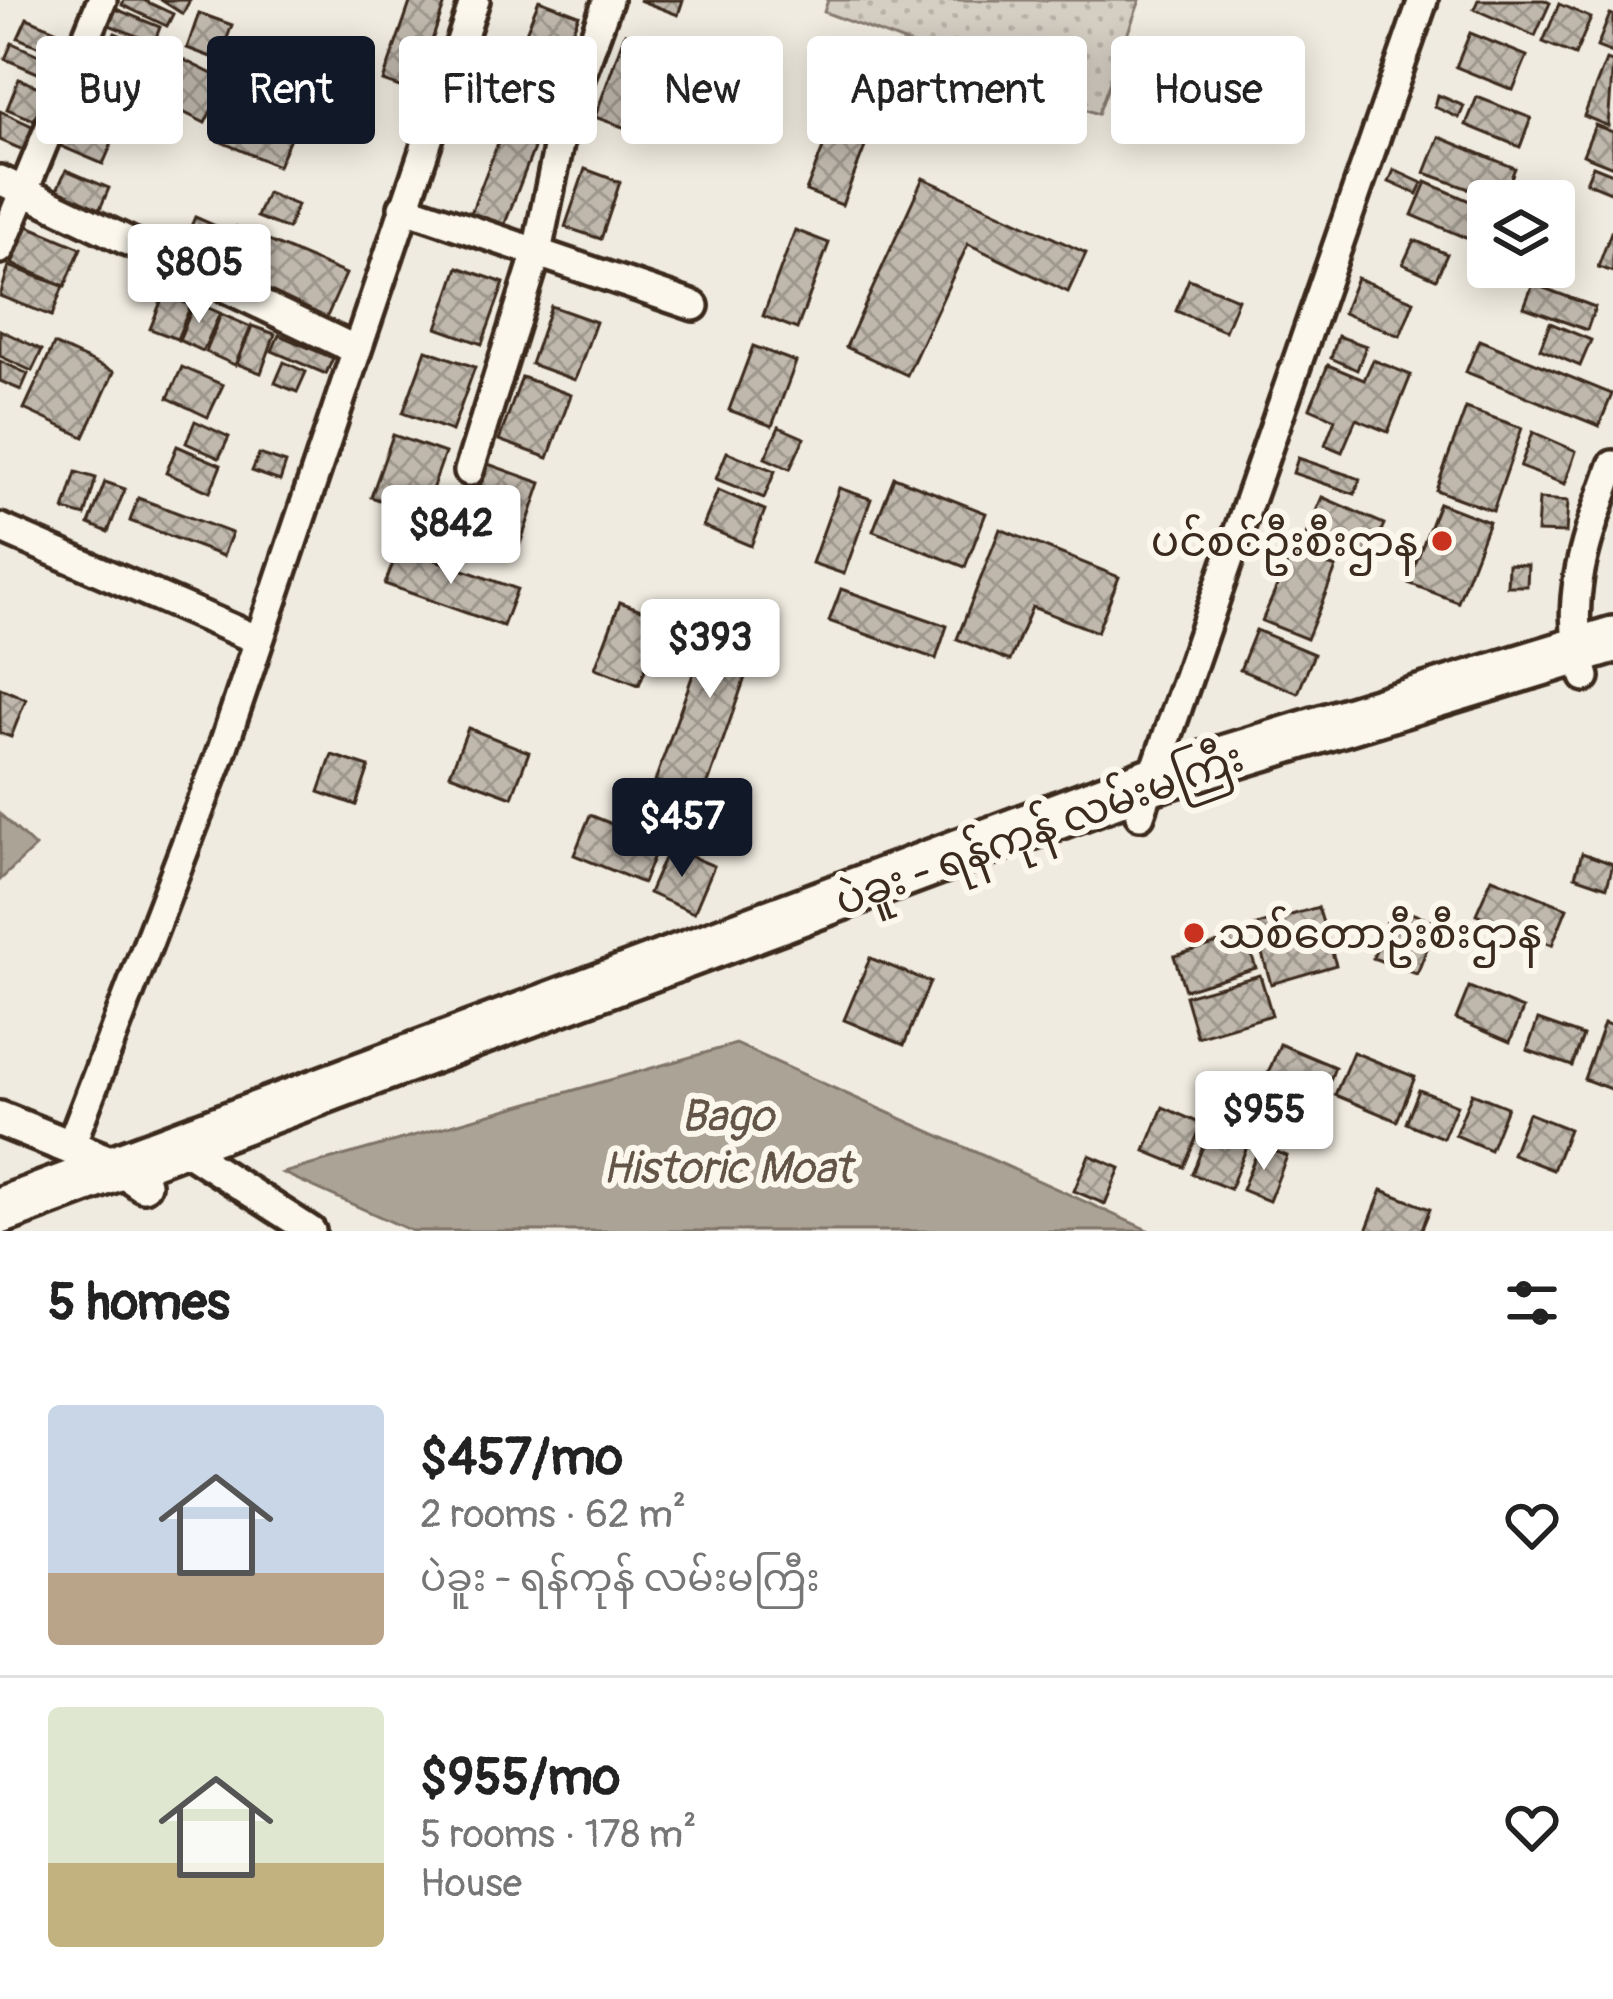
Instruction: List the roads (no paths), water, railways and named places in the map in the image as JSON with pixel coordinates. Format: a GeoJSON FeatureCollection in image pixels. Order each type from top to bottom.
{"type":"FeatureCollection","features":[{"type":"Feature","properties":{"kind":"highway","name":"ပဲခူး - ရန်ကုန် လမ်းမကြီး"},"geometry":{"type":"LineString","coordinates":[[0,1211],[191,1154],[1144,798],[1597,659]]}},
{"type":"Feature","properties":{"kind":"highway","name":"ပဲခူး - ရန်ကုန် လမ်းမကြီး"},"geometry":{"type":"LineString","coordinates":[[21,1231],[130,1175]]}},
{"type":"Feature","properties":{"kind":"street"},"geometry":{"type":"LineString","coordinates":[[0,249],[11,184],[102,0]]}},
{"type":"Feature","properties":{"kind":"street"},"geometry":{"type":"LineString","coordinates":[[70,1147],[221,753],[475,0]]}},
{"type":"Feature","properties":{"kind":"street"},"geometry":{"type":"LineString","coordinates":[[469,471],[537,252],[563,124],[608,0]]}},
{"type":"Feature","properties":{"kind":"street"},"geometry":{"type":"LineString","coordinates":[[1144,798],[1423,0]]}},
{"type":"Feature","properties":{"kind":"street"},"geometry":{"type":"LineString","coordinates":[[11,184],[355,349]]}},
{"type":"Feature","properties":{"kind":"street"},"geometry":{"type":"LineString","coordinates":[[404,207],[694,306]]}},
{"type":"Feature","properties":{"kind":"street"},"geometry":{"type":"LineString","coordinates":[[1597,659],[1574,578],[1613,465]]}},
{"type":"Feature","properties":{"kind":"street"},"geometry":{"type":"LineString","coordinates":[[0,528],[256,639]]}},
{"type":"Feature","properties":{"kind":"street"},"geometry":{"type":"LineString","coordinates":[[0,1119],[130,1175]]}},
{"type":"Feature","properties":{"kind":"street"},"geometry":{"type":"LineString","coordinates":[[191,1154],[311,1231]]}},
{"type":"Feature","properties":{"kind":"water"},"geometry":{"type":"Polygon","coordinates":[[[0,814],[35,847],[0,880],[0,814]]]}},
{"type":"Feature","properties":{"kind":"water","name":"Bago Historic Moat"},"geometry":{"type":"Polygon","coordinates":[[[736,1044],[1150,1231],[412,1231],[283,1173],[736,1044]]]}},
{"type":"Feature","properties":{"kind":"place","name":"ပင်စင်ဦးစီးဌာန"},"geometry":{"type":"Point","coordinates":[1442,541]}},
{"type":"Feature","properties":{"kind":"place","name":"သစ်တောဦးစီးဌာန"},"geometry":{"type":"Point","coordinates":[1194,933]}}]}
